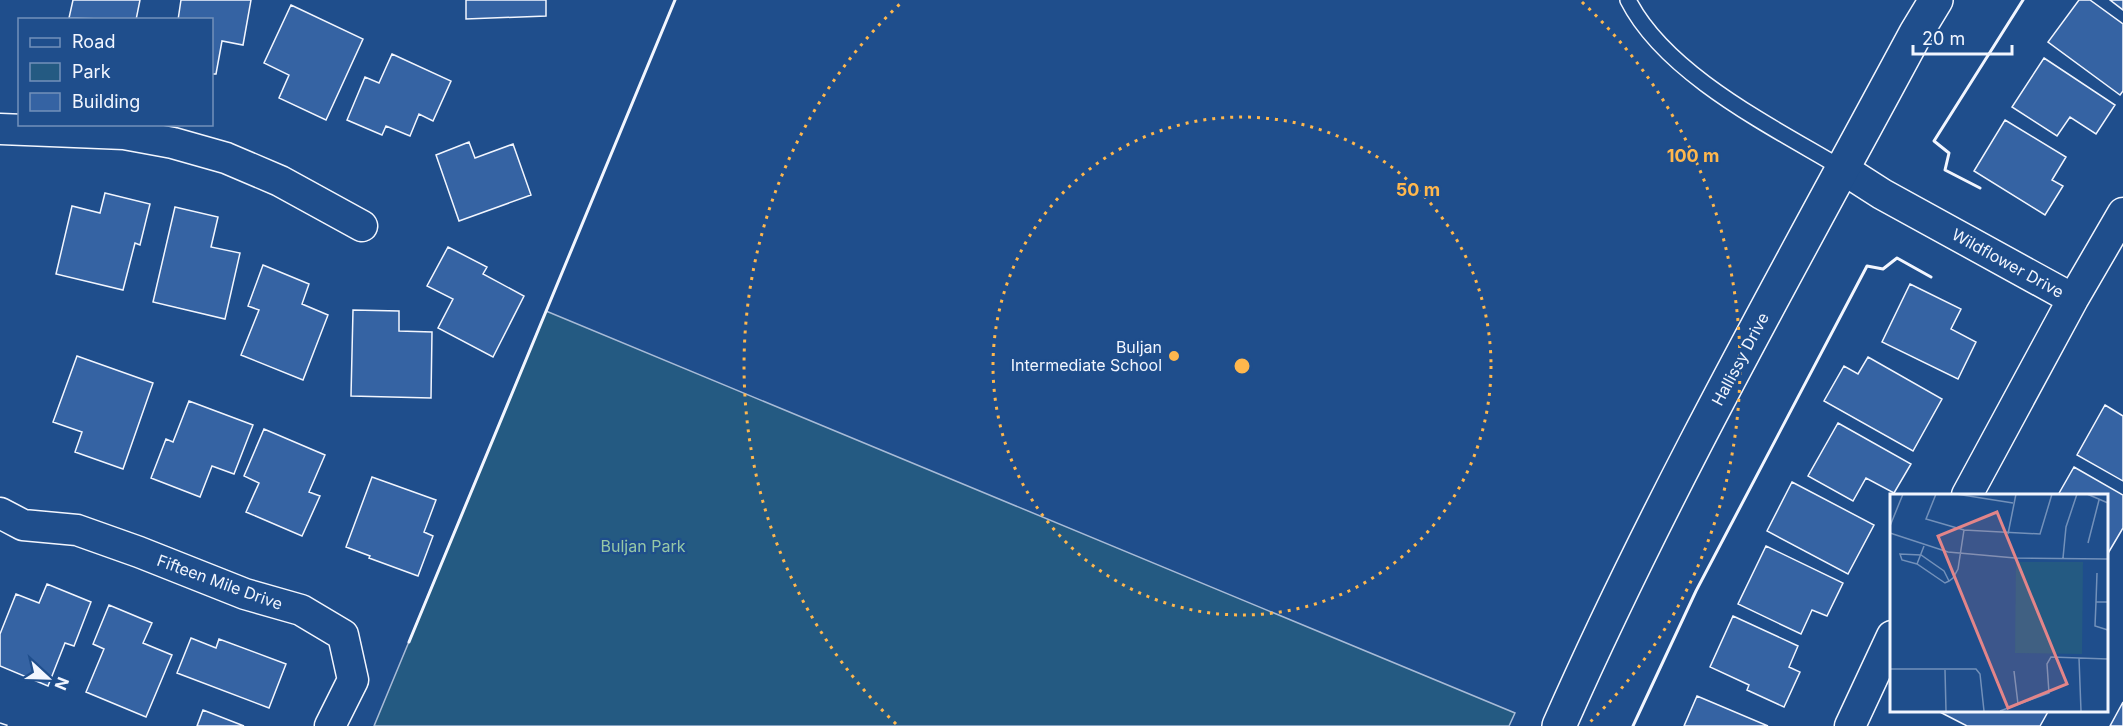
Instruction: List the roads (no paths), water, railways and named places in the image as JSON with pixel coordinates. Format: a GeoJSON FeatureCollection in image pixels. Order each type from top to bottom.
{"type":"FeatureCollection","features":[{"type":"Feature","properties":{"kind":"street","name":"Hallissy Drive"},"geometry":{"type":"LineString","coordinates":[[1559,726],[1627,579],[1681,471],[1916,33],[1936,0]]}},
{"type":"Feature","properties":{"kind":"street"},"geometry":{"type":"LineString","coordinates":[[0,129],[124,134],[173,143],[226,158],[280,181],[362,226]]}},
{"type":"Feature","properties":{"kind":"street","name":"Wildflower Drive"},"geometry":{"type":"LineString","coordinates":[[1843,169],[1882,194],[2073,298],[1968,494]]}},
{"type":"Feature","properties":{"kind":"street"},"geometry":{"type":"LineString","coordinates":[[2073,298],[2123,213]]}},
{"type":"Feature","properties":{"kind":"street","name":"Fifteen Mile Drive"},"geometry":{"type":"LineString","coordinates":[[0,513],[23,525],[77,530],[139,552],[245,594],[301,610],[343,635],[353,680],[330,726]]}},
{"type":"Feature","properties":{"kind":"street"},"geometry":{"type":"LineString","coordinates":[[1850,726],[1890,640]]}},
{"type":"Feature","properties":{"kind":"lane"},"geometry":{"type":"LineString","coordinates":[[1628,0],[1658,41],[1689,72],[1722,96],[1843,169]]}},
{"type":"Feature","properties":{"kind":"place","name":"Buljan Intermediate School"},"geometry":{"type":"Point","coordinates":[1174,356]}},
{"type":"Feature","properties":{"kind":"park label","name":"Buljan Park"},"geometry":{"type":"Point","coordinates":[643,546]}}]}
